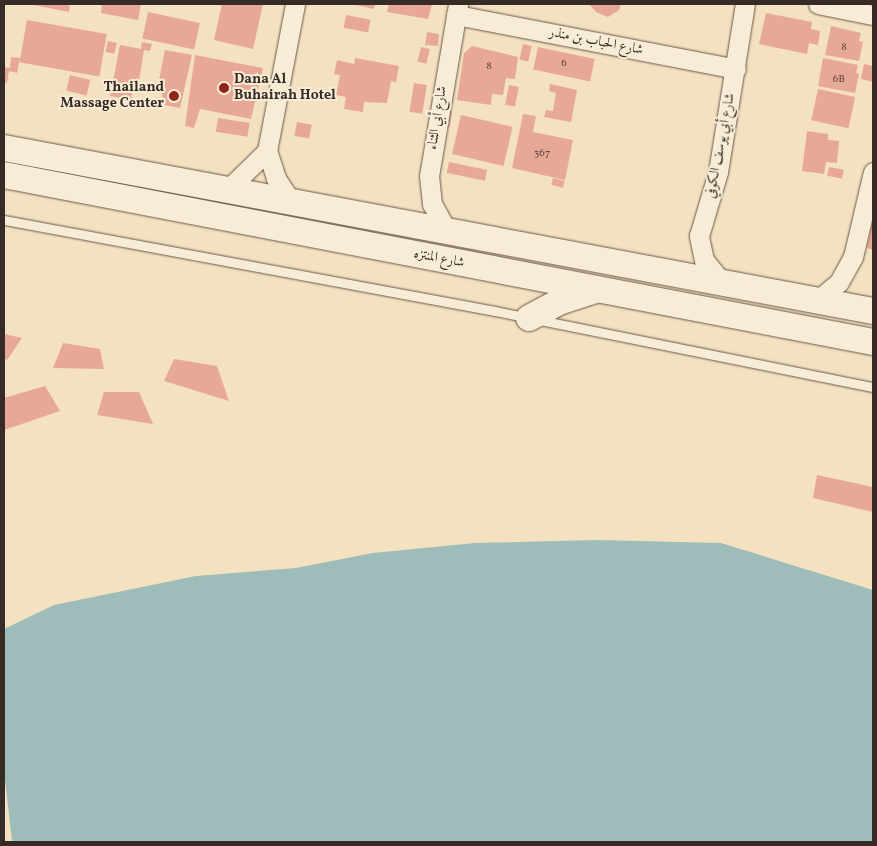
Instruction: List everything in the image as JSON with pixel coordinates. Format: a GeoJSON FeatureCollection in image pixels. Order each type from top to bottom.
{"type":"FeatureCollection","features":[{"type":"Feature","properties":{"kind":"main road"},"geometry":{"type":"LineString","coordinates":[[4,148],[226,191],[446,229],[873,311]]}},
{"type":"Feature","properties":{"kind":"main road"},"geometry":{"type":"LineString","coordinates":[[4,159],[22,160],[36,155]]}},
{"type":"Feature","properties":{"kind":"main road","name":"شارع المنتزه"},"geometry":{"type":"LineString","coordinates":[[4,176],[873,342]]}},
{"type":"Feature","properties":{"kind":"main road"},"geometry":{"type":"LineString","coordinates":[[529,318],[559,302],[598,290]]}},
{"type":"Feature","properties":{"kind":"street"},"geometry":{"type":"LineString","coordinates":[[292,203],[276,178],[267,151],[295,4]]}},
{"type":"Feature","properties":{"kind":"street","name":"شارع أبي يوسف الكوفي"},"geometry":{"type":"LineString","coordinates":[[721,281],[704,260],[699,236],[718,172],[745,4]]}},
{"type":"Feature","properties":{"kind":"street"},"geometry":{"type":"LineString","coordinates":[[818,4],[873,15]]}},
{"type":"Feature","properties":{"kind":"street","name":"شارع الحباب بن منذر"},"geometry":{"type":"LineString","coordinates":[[457,9],[736,69]]}},
{"type":"Feature","properties":{"kind":"street","name":"شارع أبي الثناء"},"geometry":{"type":"LineString","coordinates":[[446,229],[432,204],[429,176],[457,9]]}},
{"type":"Feature","properties":{"kind":"street"},"geometry":{"type":"LineString","coordinates":[[226,191],[267,151]]}},
{"type":"Feature","properties":{"kind":"street"},"geometry":{"type":"LineString","coordinates":[[819,300],[839,282],[854,257],[873,172]]}},
{"type":"Feature","properties":{"kind":"lane"},"geometry":{"type":"LineString","coordinates":[[4,220],[529,318],[873,388]]}},
{"type":"Feature","properties":{"kind":"water"},"geometry":{"type":"Polygon","coordinates":[[[596,540],[721,543],[873,590],[873,842],[9,842],[12,841],[4,771],[4,629],[54,605],[196,576],[296,568],[373,553],[475,543],[596,540]]]}},
{"type":"Feature","properties":{"kind":"building"},"geometry":{"type":"Polygon","coordinates":[[[29,4],[70,4],[69,12],[29,4]]]}},
{"type":"Feature","properties":{"kind":"building"},"geometry":{"type":"Polygon","coordinates":[[[102,4],[141,4],[138,20],[101,13],[102,4]]]}},
{"type":"Feature","properties":{"kind":"building"},"geometry":{"type":"Polygon","coordinates":[[[222,4],[263,4],[253,49],[214,40],[222,4]]]}},
{"type":"Feature","properties":{"kind":"building"},"geometry":{"type":"Polygon","coordinates":[[[352,4],[375,4],[374,9],[352,4]]]}},
{"type":"Feature","properties":{"kind":"building"},"geometry":{"type":"Polygon","coordinates":[[[389,4],[432,4],[428,19],[387,12],[389,4]]]}},
{"type":"Feature","properties":{"kind":"building"},"geometry":{"type":"Polygon","coordinates":[[[589,4],[621,4],[619,10],[608,17],[596,12],[589,4]]]}},
{"type":"Feature","properties":{"kind":"building"},"geometry":{"type":"Polygon","coordinates":[[[148,12],[200,23],[194,49],[142,38],[148,12]]]}},
{"type":"Feature","properties":{"kind":"building"},"geometry":{"type":"Polygon","coordinates":[[[766,13],[812,22],[811,29],[820,31],[818,45],[809,43],[807,54],[759,44],[766,13]]]}},
{"type":"Feature","properties":{"kind":"building"},"geometry":{"type":"Polygon","coordinates":[[[346,15],[371,20],[368,33],[344,28],[346,15]]]}},
{"type":"Feature","properties":{"kind":"building"},"geometry":{"type":"Polygon","coordinates":[[[27,20],[107,34],[99,76],[20,62],[27,20]]]}},
{"type":"Feature","properties":{"kind":"building"},"geometry":{"type":"Polygon","coordinates":[[[831,26],[861,33],[859,41],[863,42],[859,61],[825,55],[831,26]]]}},
{"type":"Feature","properties":{"kind":"building"},"geometry":{"type":"Polygon","coordinates":[[[427,32],[439,34],[438,46],[425,45],[427,32]]]}},
{"type":"Feature","properties":{"kind":"building"},"geometry":{"type":"Polygon","coordinates":[[[108,41],[117,43],[114,54],[106,52],[108,41]]]}},
{"type":"Feature","properties":{"kind":"building"},"geometry":{"type":"Polygon","coordinates":[[[142,42],[152,44],[150,51],[144,50],[138,86],[134,85],[131,100],[110,96],[120,45],[141,49],[142,42]]]}},
{"type":"Feature","properties":{"kind":"building"},"geometry":{"type":"Polygon","coordinates":[[[523,44],[532,46],[528,62],[519,60],[523,44]]]}},
{"type":"Feature","properties":{"kind":"building"},"geometry":{"type":"Polygon","coordinates":[[[472,46],[518,57],[515,79],[506,78],[503,95],[492,94],[491,105],[457,100],[464,53],[472,46]]]}},
{"type":"Feature","properties":{"kind":"building"},"geometry":{"type":"Polygon","coordinates":[[[421,47],[430,49],[426,64],[418,62],[421,47]]]}},
{"type":"Feature","properties":{"kind":"building"},"geometry":{"type":"Polygon","coordinates":[[[538,47],[595,59],[590,82],[533,69],[538,47]]]}},
{"type":"Feature","properties":{"kind":"building"},"geometry":{"type":"Polygon","coordinates":[[[165,50],[192,55],[180,108],[160,104],[164,86],[158,85],[165,50]]]}},
{"type":"Feature","properties":{"kind":"building","name":"Dana Al Buhairah Hotel"},"geometry":{"type":"Polygon","coordinates":[[[195,55],[263,68],[251,119],[200,109],[194,128],[185,126],[195,55]]]}},
{"type":"Feature","properties":{"kind":"building"},"geometry":{"type":"Polygon","coordinates":[[[11,57],[20,58],[17,73],[9,71],[7,83],[4,82],[4,67],[10,68],[11,57]]]}},
{"type":"Feature","properties":{"kind":"building"},"geometry":{"type":"Polygon","coordinates":[[[355,58],[399,66],[396,82],[391,81],[387,103],[364,102],[363,112],[344,109],[346,97],[336,95],[340,75],[334,74],[337,60],[354,64],[355,58]]]}},
{"type":"Feature","properties":{"kind":"building"},"geometry":{"type":"Polygon","coordinates":[[[823,58],[858,65],[856,73],[859,74],[855,93],[818,86],[823,58]]]}},
{"type":"Feature","properties":{"kind":"building"},"geometry":{"type":"Polygon","coordinates":[[[864,64],[873,66],[873,82],[861,79],[864,64]]]}},
{"type":"Feature","properties":{"kind":"building"},"geometry":{"type":"Polygon","coordinates":[[[70,75],[90,80],[87,96],[66,91],[70,75]]]}},
{"type":"Feature","properties":{"kind":"building"},"geometry":{"type":"Polygon","coordinates":[[[414,83],[427,85],[422,114],[409,112],[414,83]]]}},
{"type":"Feature","properties":{"kind":"building"},"geometry":{"type":"Polygon","coordinates":[[[550,84],[577,90],[571,122],[544,117],[546,110],[553,111],[556,93],[549,91],[550,84]]]}},
{"type":"Feature","properties":{"kind":"building"},"geometry":{"type":"Polygon","coordinates":[[[509,85],[519,87],[515,107],[505,105],[509,85]]]}},
{"type":"Feature","properties":{"kind":"building"},"geometry":{"type":"Polygon","coordinates":[[[818,89],[855,97],[849,128],[811,120],[818,89]]]}},
{"type":"Feature","properties":{"kind":"building"},"geometry":{"type":"Polygon","coordinates":[[[445,110],[452,111],[450,127],[443,126],[445,110]]]}},
{"type":"Feature","properties":{"kind":"building"},"geometry":{"type":"Polygon","coordinates":[[[523,114],[536,116],[533,132],[573,140],[565,180],[512,168],[523,114]]]}},
{"type":"Feature","properties":{"kind":"building"},"geometry":{"type":"Polygon","coordinates":[[[461,115],[513,127],[504,166],[452,154],[461,115]]]}},
{"type":"Feature","properties":{"kind":"building"},"geometry":{"type":"Polygon","coordinates":[[[218,118],[250,123],[247,137],[216,132],[218,118]]]}},
{"type":"Feature","properties":{"kind":"building"},"geometry":{"type":"Polygon","coordinates":[[[297,122],[312,125],[309,139],[294,136],[297,122]]]}},
{"type":"Feature","properties":{"kind":"building"},"geometry":{"type":"Polygon","coordinates":[[[807,131],[828,134],[828,140],[839,141],[837,163],[826,162],[824,174],[802,171],[807,131]]]}},
{"type":"Feature","properties":{"kind":"building"},"geometry":{"type":"Polygon","coordinates":[[[449,162],[487,170],[485,181],[447,173],[449,162]]]}},
{"type":"Feature","properties":{"kind":"building"},"geometry":{"type":"Polygon","coordinates":[[[829,167],[844,170],[842,179],[827,176],[829,167]]]}},
{"type":"Feature","properties":{"kind":"building"},"geometry":{"type":"Polygon","coordinates":[[[553,178],[565,181],[563,188],[551,185],[553,178]]]}},
{"type":"Feature","properties":{"kind":"building"},"geometry":{"type":"Polygon","coordinates":[[[873,223],[873,250],[867,248],[873,223]]]}},
{"type":"Feature","properties":{"kind":"building"},"geometry":{"type":"Polygon","coordinates":[[[4,334],[22,338],[7,360],[4,358],[4,334]]]}},
{"type":"Feature","properties":{"kind":"building"},"geometry":{"type":"Polygon","coordinates":[[[63,343],[100,349],[104,369],[53,368],[63,343]]]}},
{"type":"Feature","properties":{"kind":"building"},"geometry":{"type":"Polygon","coordinates":[[[174,359],[217,366],[229,401],[164,381],[174,359]]]}},
{"type":"Feature","properties":{"kind":"building"},"geometry":{"type":"Polygon","coordinates":[[[45,386],[60,411],[4,430],[4,398],[45,386]]]}},
{"type":"Feature","properties":{"kind":"building"},"geometry":{"type":"Polygon","coordinates":[[[104,392],[139,392],[153,424],[97,415],[104,392]]]}},
{"type":"Feature","properties":{"kind":"building"},"geometry":{"type":"Polygon","coordinates":[[[817,475],[873,487],[873,512],[813,498],[817,475]]]}},
{"type":"Feature","properties":{"kind":"place","name":"Dana Al Buhairah Hotel"},"geometry":{"type":"Point","coordinates":[224,88]}},
{"type":"Feature","properties":{"kind":"place","name":"Thailand Massage Center"},"geometry":{"type":"Point","coordinates":[174,96]}}]}
